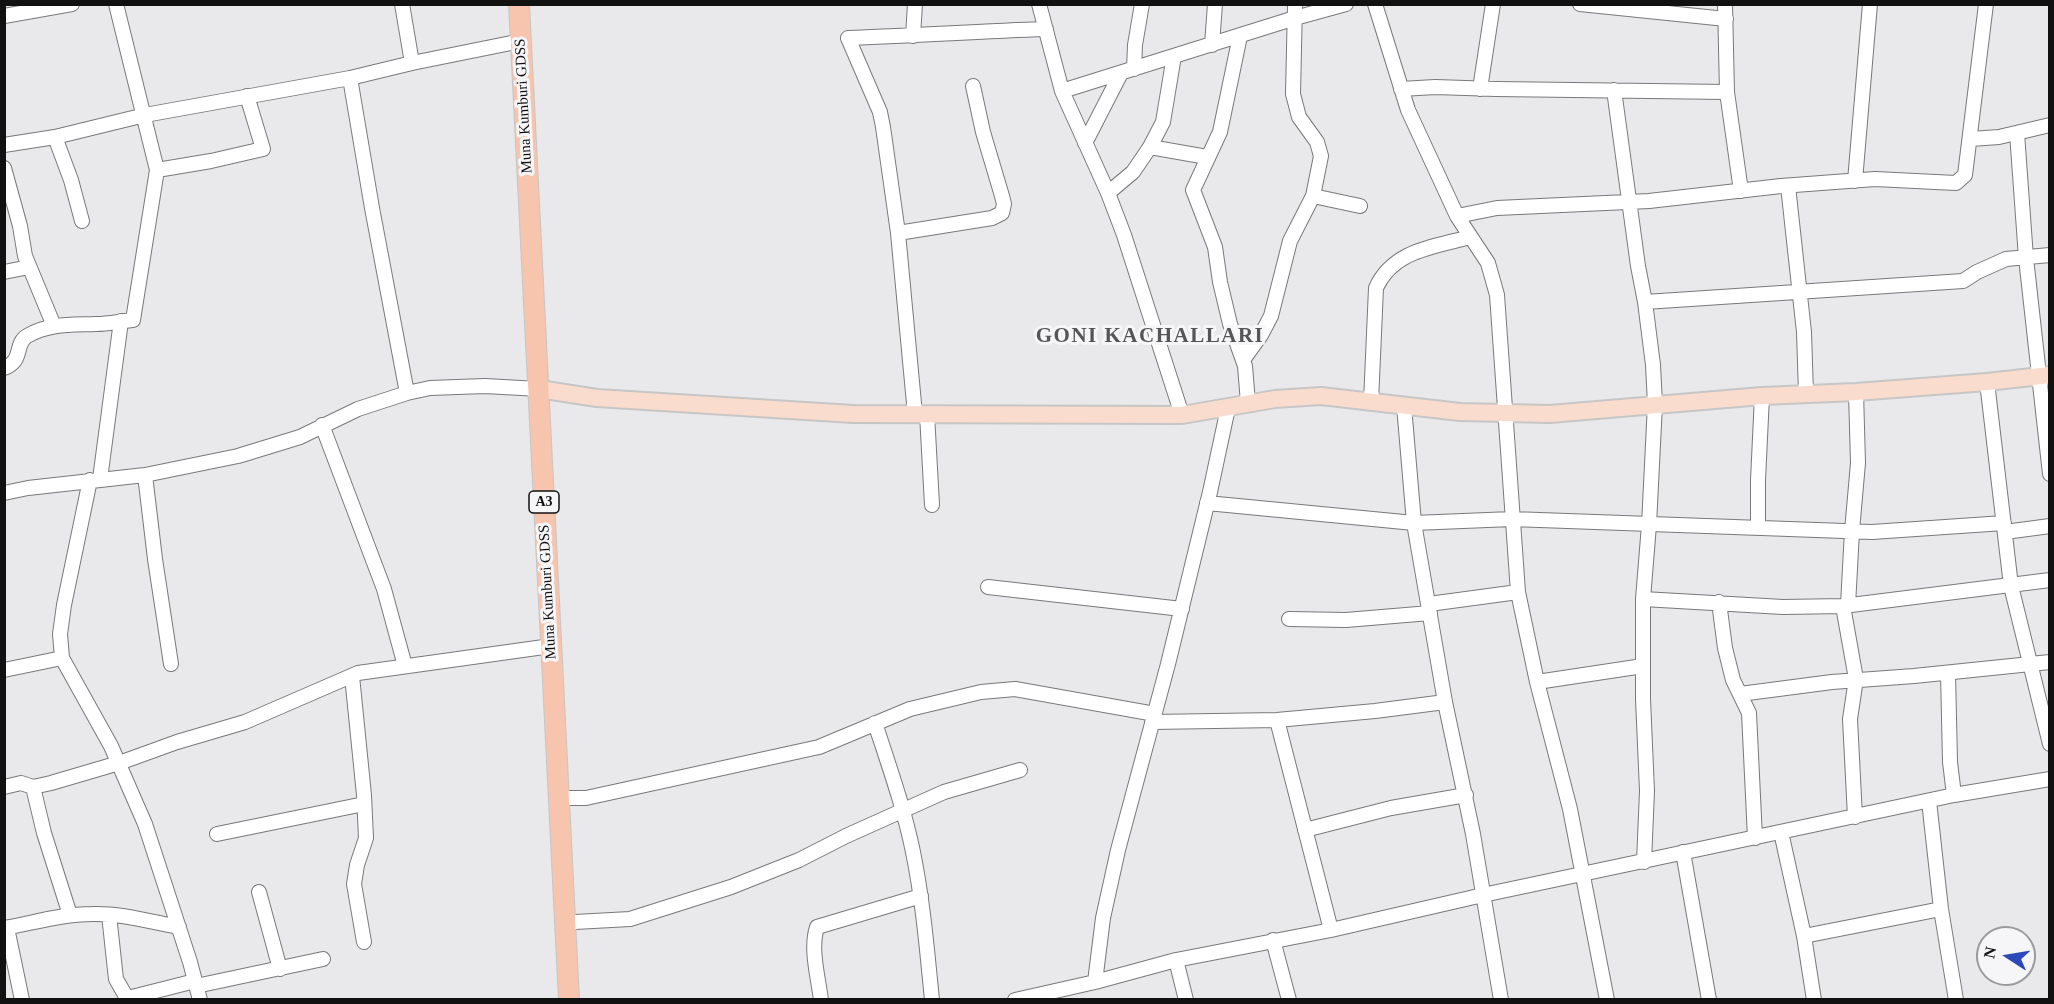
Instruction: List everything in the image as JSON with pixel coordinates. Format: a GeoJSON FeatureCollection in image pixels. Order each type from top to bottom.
{"type":"FeatureCollection","features":[{"type":"Feature","properties":{"kind":"highway","name":"Muna Kumburi GDSS"},"geometry":{"type":"LineString","coordinates":[[519,4],[570,798],[579,999]]}},
{"type":"Feature","properties":{"kind":"highway","name":"Muna Kumburi GDSS"},"geometry":{"type":"LineString","coordinates":[[531,4],[551,646],[569,999]]}},
{"type":"Feature","properties":{"kind":"main road"},"geometry":{"type":"LineString","coordinates":[[544,390],[597,398],[853,414],[1182,415],[1248,403],[1321,396],[1460,412],[1550,414],[1762,396],[1856,392],[1987,382],[2044,375]]}},
{"type":"Feature","properties":{"kind":"street"},"geometry":{"type":"LineString","coordinates":[[4,16],[72,4]]}},
{"type":"Feature","properties":{"kind":"street"},"geometry":{"type":"LineString","coordinates":[[4,368],[10,366],[18,358],[22,340],[27,336],[54,326],[133,320],[157,170],[116,4]]}},
{"type":"Feature","properties":{"kind":"street"},"geometry":{"type":"LineString","coordinates":[[402,4],[412,63]]}},
{"type":"Feature","properties":{"kind":"street"},"geometry":{"type":"LineString","coordinates":[[913,36],[915,4]]}},
{"type":"Feature","properties":{"kind":"street"},"geometry":{"type":"LineString","coordinates":[[1039,4],[1062,91],[1108,193],[1124,235],[1182,415]]}},
{"type":"Feature","properties":{"kind":"street"},"geometry":{"type":"LineString","coordinates":[[1085,143],[1127,71],[1135,45],[1142,4]]}},
{"type":"Feature","properties":{"kind":"street"},"geometry":{"type":"LineString","coordinates":[[1212,45],[1215,4]]}},
{"type":"Feature","properties":{"kind":"street"},"geometry":{"type":"LineString","coordinates":[[1062,91],[1240,36],[1295,11],[1346,4]]}},
{"type":"Feature","properties":{"kind":"street"},"geometry":{"type":"LineString","coordinates":[[1376,4],[1401,89],[1456,216],[1488,263],[1497,295],[1518,592],[1537,682],[1570,808],[1607,999]]}},
{"type":"Feature","properties":{"kind":"street"},"geometry":{"type":"LineString","coordinates":[[1480,89],[1493,4]]}},
{"type":"Feature","properties":{"kind":"street"},"geometry":{"type":"LineString","coordinates":[[1580,4],[1726,19]]}},
{"type":"Feature","properties":{"kind":"street"},"geometry":{"type":"LineString","coordinates":[[1725,4],[1728,92],[1741,191]]}},
{"type":"Feature","properties":{"kind":"street"},"geometry":{"type":"LineString","coordinates":[[1855,181],[1870,4]]}},
{"type":"Feature","properties":{"kind":"street"},"geometry":{"type":"LineString","coordinates":[[1456,216],[1497,208],[1629,202],[1875,179],[1956,183],[1965,175],[1986,4]]}},
{"type":"Feature","properties":{"kind":"street"},"geometry":{"type":"LineString","coordinates":[[1243,360],[1271,316],[1290,241],[1313,196],[1321,156],[1317,142],[1299,117],[1293,94],[1295,11]]}},
{"type":"Feature","properties":{"kind":"street"},"geometry":{"type":"LineString","coordinates":[[932,505],[898,232],[880,112],[848,39],[1046,28]]}},
{"type":"Feature","properties":{"kind":"street"},"geometry":{"type":"LineString","coordinates":[[1240,36],[1220,132],[1193,190],[1215,247],[1230,324],[1245,366],[1248,403]]}},
{"type":"Feature","properties":{"kind":"street"},"geometry":{"type":"LineString","coordinates":[[4,145],[55,137],[145,115],[350,78],[521,41]]}},
{"type":"Feature","properties":{"kind":"street"},"geometry":{"type":"LineString","coordinates":[[1108,193],[1133,172],[1163,122],[1174,56]]}},
{"type":"Feature","properties":{"kind":"street"},"geometry":{"type":"LineString","coordinates":[[350,78],[407,393]]}},
{"type":"Feature","properties":{"kind":"street"},"geometry":{"type":"LineString","coordinates":[[898,232],[992,218],[1002,213],[1004,204],[972,86]]}},
{"type":"Feature","properties":{"kind":"street"},"geometry":{"type":"LineString","coordinates":[[1401,89],[1435,87],[1728,92]]}},
{"type":"Feature","properties":{"kind":"street"},"geometry":{"type":"LineString","coordinates":[[1614,90],[1653,365],[1654,404],[1649,525],[1643,599],[1647,791],[1644,861]]}},
{"type":"Feature","properties":{"kind":"street"},"geometry":{"type":"LineString","coordinates":[[157,170],[263,149],[247,96]]}},
{"type":"Feature","properties":{"kind":"street"},"geometry":{"type":"LineString","coordinates":[[1970,139],[1999,137],[2049,125]]}},
{"type":"Feature","properties":{"kind":"street"},"geometry":{"type":"LineString","coordinates":[[2017,133],[2026,258],[2044,375],[2049,474]]}},
{"type":"Feature","properties":{"kind":"street"},"geometry":{"type":"LineString","coordinates":[[55,137],[71,180],[82,221]]}},
{"type":"Feature","properties":{"kind":"street"},"geometry":{"type":"LineString","coordinates":[[1150,147],[1207,157]]}},
{"type":"Feature","properties":{"kind":"street"},"geometry":{"type":"LineString","coordinates":[[4,168],[29,267],[39,285],[54,326]]}},
{"type":"Feature","properties":{"kind":"street"},"geometry":{"type":"LineString","coordinates":[[1788,186],[1804,332],[1806,394]]}},
{"type":"Feature","properties":{"kind":"street"},"geometry":{"type":"LineString","coordinates":[[1313,196],[1360,206]]}},
{"type":"Feature","properties":{"kind":"street"},"geometry":{"type":"LineString","coordinates":[[1371,402],[1376,288],[1382,273],[1396,261],[1418,251],[1470,237]]}},
{"type":"Feature","properties":{"kind":"street"},"geometry":{"type":"LineString","coordinates":[[1645,302],[1963,281],[2006,259],[2049,255]]}},
{"type":"Feature","properties":{"kind":"street"},"geometry":{"type":"LineString","coordinates":[[4,272],[29,267]]}},
{"type":"Feature","properties":{"kind":"street"},"geometry":{"type":"LineString","coordinates":[[121,321],[95,479],[64,605],[60,634],[62,657],[119,763],[145,824],[197,989]]}},
{"type":"Feature","properties":{"kind":"street"},"geometry":{"type":"LineString","coordinates":[[1987,382],[2011,586],[2049,744]]}},
{"type":"Feature","properties":{"kind":"street"},"geometry":{"type":"LineString","coordinates":[[4,493],[95,479],[145,475],[238,456],[300,436],[357,409],[430,388],[485,386],[544,390]]}},
{"type":"Feature","properties":{"kind":"street"},"geometry":{"type":"LineString","coordinates":[[1855,817],[1850,719],[1856,680],[1846,605],[1858,463],[1856,392]]}},
{"type":"Feature","properties":{"kind":"street"},"geometry":{"type":"LineString","coordinates":[[1758,528],[1762,396]]}},
{"type":"Feature","properties":{"kind":"street"},"geometry":{"type":"LineString","coordinates":[[1404,406],[1414,523],[1445,702],[1466,795],[1501,999]]}},
{"type":"Feature","properties":{"kind":"street"},"geometry":{"type":"LineString","coordinates":[[1095,982],[1103,918],[1115,861],[1182,609],[1228,408]]}},
{"type":"Feature","properties":{"kind":"street"},"geometry":{"type":"LineString","coordinates":[[322,425],[384,589],[405,666]]}},
{"type":"Feature","properties":{"kind":"street"},"geometry":{"type":"LineString","coordinates":[[145,475],[154,559],[171,664]]}},
{"type":"Feature","properties":{"kind":"street"},"geometry":{"type":"LineString","coordinates":[[1207,503],[1414,523],[1512,519],[1883,532],[2049,526]]}},
{"type":"Feature","properties":{"kind":"street"},"geometry":{"type":"LineString","coordinates":[[1643,599],[1782,607],[1846,605],[2049,580]]}},
{"type":"Feature","properties":{"kind":"street"},"geometry":{"type":"LineString","coordinates":[[988,587],[1182,609]]}},
{"type":"Feature","properties":{"kind":"street"},"geometry":{"type":"LineString","coordinates":[[1289,619],[1346,620],[1429,609],[1518,592]]}},
{"type":"Feature","properties":{"kind":"street"},"geometry":{"type":"LineString","coordinates":[[1719,602],[1725,648],[1733,680],[1749,713],[1755,838]]}},
{"type":"Feature","properties":{"kind":"street"},"geometry":{"type":"LineString","coordinates":[[4,788],[21,783],[33,787],[119,763],[177,742],[245,722],[352,676],[405,666],[551,646]]}},
{"type":"Feature","properties":{"kind":"street"},"geometry":{"type":"LineString","coordinates":[[4,670],[62,657]]}},
{"type":"Feature","properties":{"kind":"street"},"geometry":{"type":"LineString","coordinates":[[1740,694],[1856,680],[2049,662]]}},
{"type":"Feature","properties":{"kind":"street"},"geometry":{"type":"LineString","coordinates":[[1537,682],[1643,666]]}},
{"type":"Feature","properties":{"kind":"street"},"geometry":{"type":"LineString","coordinates":[[1948,673],[1950,762],[1954,795]]}},
{"type":"Feature","properties":{"kind":"street"},"geometry":{"type":"LineString","coordinates":[[352,676],[366,837],[354,884],[364,942]]}},
{"type":"Feature","properties":{"kind":"street"},"geometry":{"type":"LineString","coordinates":[[570,798],[586,798],[819,747],[910,709],[996,690],[1016,689],[1154,718],[1277,720],[1445,702]]}},
{"type":"Feature","properties":{"kind":"street"},"geometry":{"type":"LineString","coordinates":[[1277,720],[1331,930]]}},
{"type":"Feature","properties":{"kind":"street"},"geometry":{"type":"LineString","coordinates":[[875,723],[903,810],[921,896],[932,999]]}},
{"type":"Feature","properties":{"kind":"street"},"geometry":{"type":"LineString","coordinates":[[575,922],[630,919],[731,887],[799,860],[944,792],[1020,770]]}},
{"type":"Feature","properties":{"kind":"street"},"geometry":{"type":"LineString","coordinates":[[1015,999],[1095,982],[1176,960],[1331,930],[1683,852],[1954,795],[2049,779]]}},
{"type":"Feature","properties":{"kind":"street"},"geometry":{"type":"LineString","coordinates":[[33,787],[44,833],[70,915]]}},
{"type":"Feature","properties":{"kind":"street"},"geometry":{"type":"LineString","coordinates":[[1305,830],[1391,808],[1466,795]]}},
{"type":"Feature","properties":{"kind":"street"},"geometry":{"type":"LineString","coordinates":[[1929,801],[1941,909],[1956,999]]}},
{"type":"Feature","properties":{"kind":"street"},"geometry":{"type":"LineString","coordinates":[[217,834],[364,804]]}},
{"type":"Feature","properties":{"kind":"street"},"geometry":{"type":"LineString","coordinates":[[1781,832],[1804,936],[1814,999]]}},
{"type":"Feature","properties":{"kind":"street"},"geometry":{"type":"LineString","coordinates":[[1683,852],[1709,999]]}},
{"type":"Feature","properties":{"kind":"street"},"geometry":{"type":"LineString","coordinates":[[259,892],[280,969]]}},
{"type":"Feature","properties":{"kind":"street"},"geometry":{"type":"LineString","coordinates":[[821,999],[814,936],[817,927],[921,896]]}},
{"type":"Feature","properties":{"kind":"street"},"geometry":{"type":"LineString","coordinates":[[1804,936],[1941,909]]}},
{"type":"Feature","properties":{"kind":"street"},"geometry":{"type":"LineString","coordinates":[[22,999],[6,928],[70,915],[109,915],[179,927]]}},
{"type":"Feature","properties":{"kind":"street"},"geometry":{"type":"LineString","coordinates":[[109,915],[116,980],[128,999],[197,989],[323,959]]}},
{"type":"Feature","properties":{"kind":"street"},"geometry":{"type":"LineString","coordinates":[[1273,940],[1289,999]]}},
{"type":"Feature","properties":{"kind":"street"},"geometry":{"type":"LineString","coordinates":[[1176,960],[1186,999]]}},
{"type":"Feature","properties":{"kind":"district","name":"GONI KACHALLARI"},"geometry":{"type":"Point","coordinates":[1150,337]}}]}
